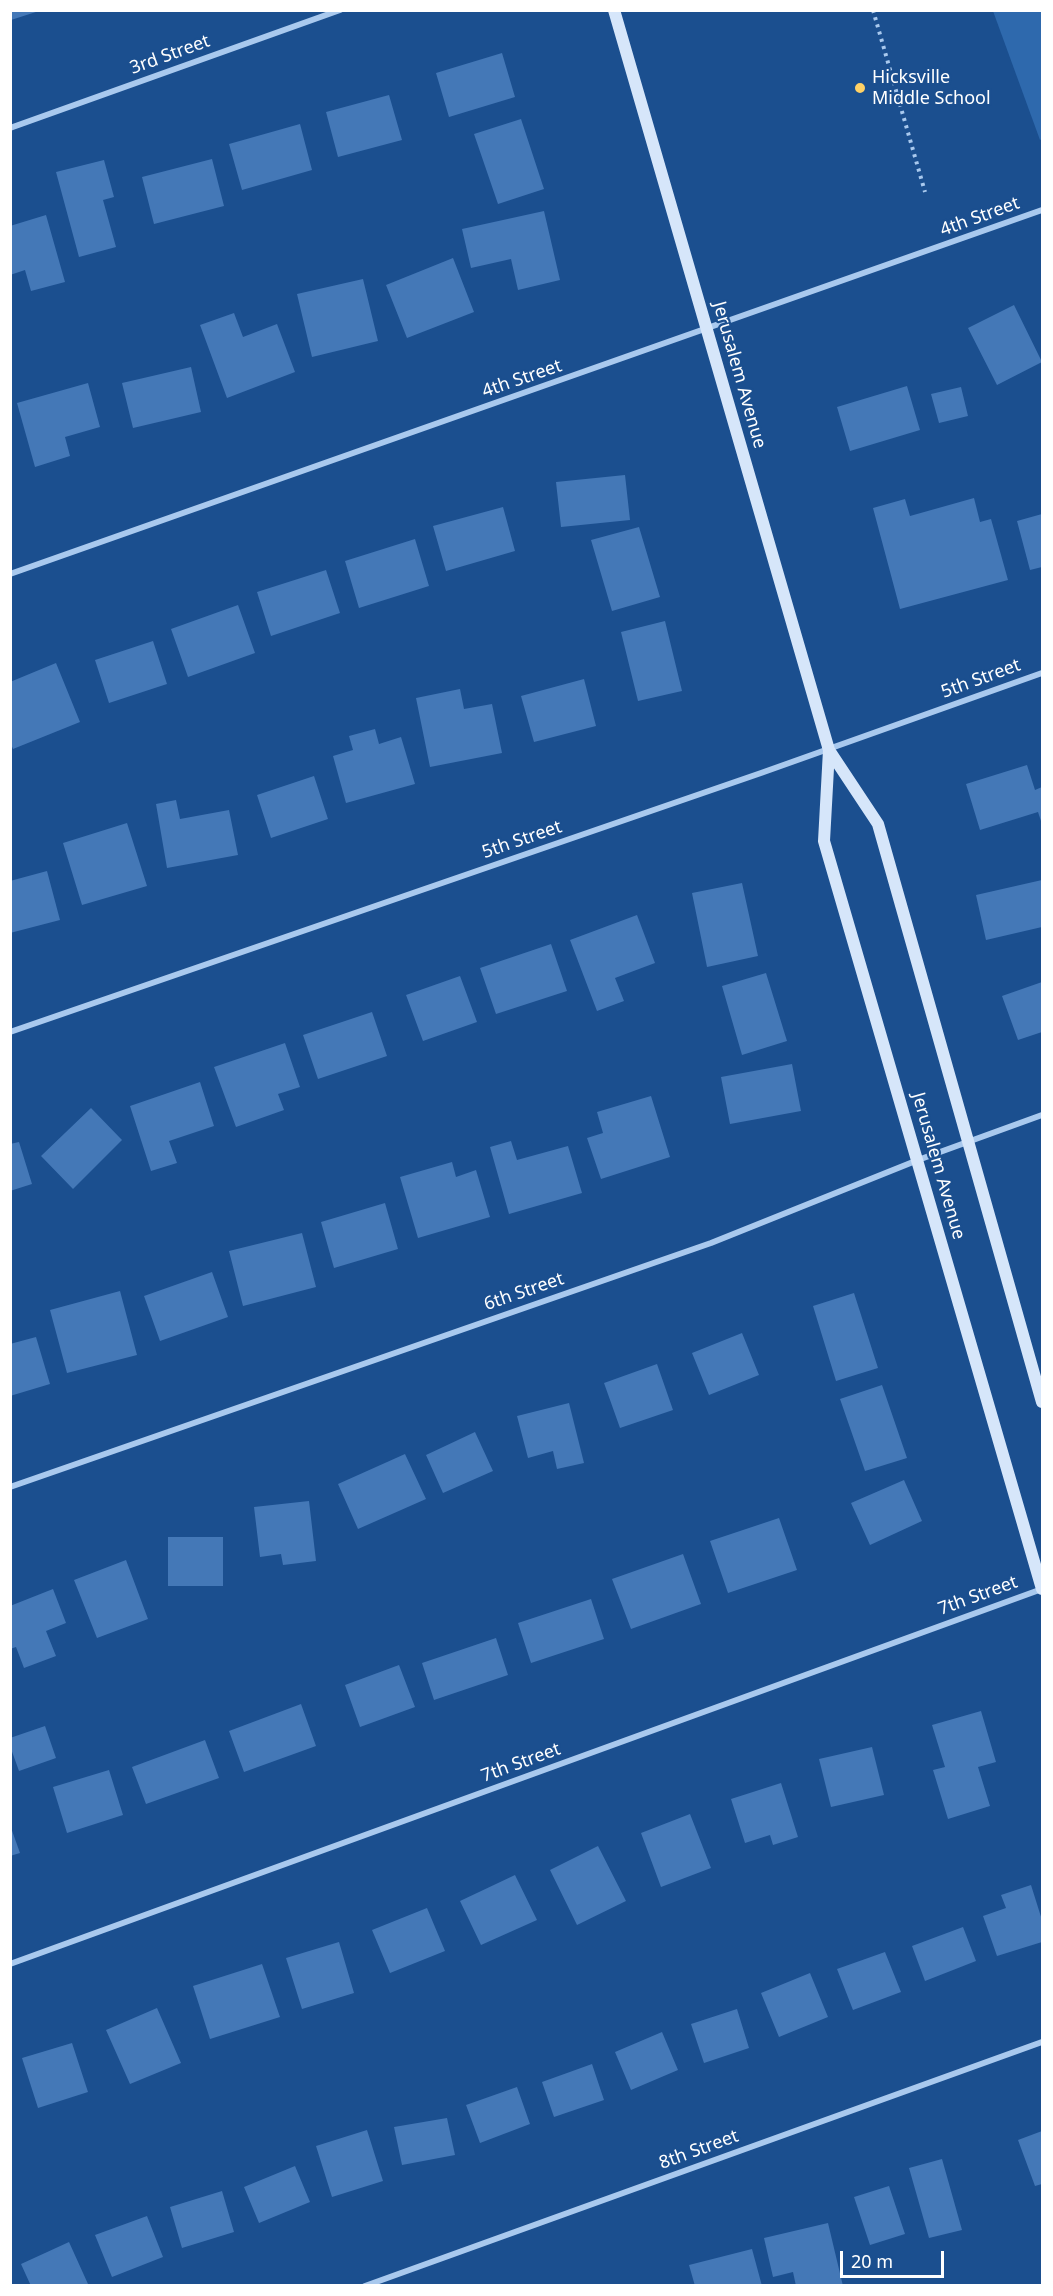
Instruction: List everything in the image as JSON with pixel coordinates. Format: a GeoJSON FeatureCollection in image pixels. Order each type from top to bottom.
{"type":"FeatureCollection","features":[{"type":"Feature","properties":{"kind":"main road","name":"Jerusalem Avenue"},"geometry":{"type":"LineString","coordinates":[[614,10],[829,750],[878,824],[1042,1402]]}},
{"type":"Feature","properties":{"kind":"main road","name":"Jerusalem Avenue"},"geometry":{"type":"LineString","coordinates":[[829,750],[824,841],[1042,1589]]}},
{"type":"Feature","properties":{"kind":"street","name":"3rd Street"},"geometry":{"type":"LineString","coordinates":[[10,129],[340,10]]}},
{"type":"Feature","properties":{"kind":"street","name":"4th Street"},"geometry":{"type":"LineString","coordinates":[[10,574],[1042,210]]}},
{"type":"Feature","properties":{"kind":"street","name":"5th Street"},"geometry":{"type":"LineString","coordinates":[[10,1032],[829,750],[1042,673]]}},
{"type":"Feature","properties":{"kind":"street","name":"6th Street"},"geometry":{"type":"LineString","coordinates":[[10,1487],[711,1243],[918,1160],[1042,1115]]}},
{"type":"Feature","properties":{"kind":"street","name":"7th Street"},"geometry":{"type":"LineString","coordinates":[[10,1964],[1042,1589]]}},
{"type":"Feature","properties":{"kind":"street","name":"8th Street"},"geometry":{"type":"LineString","coordinates":[[365,2286],[1042,2042]]}},
{"type":"Feature","properties":{"kind":"path"},"geometry":{"type":"LineString","coordinates":[[873,10],[925,192]]}},
{"type":"Feature","properties":{"kind":"shaded area"},"geometry":{"type":"Polygon","coordinates":[[[993,11],[1042,11],[1042,139],[1040,140],[993,11]]]}},
{"type":"Feature","properties":{"kind":"building"},"geometry":{"type":"Polygon","coordinates":[[[10,10],[39,10],[39,11],[11,20],[10,10]]]}},
{"type":"Feature","properties":{"kind":"building"},"geometry":{"type":"Polygon","coordinates":[[[502,53],[515,97],[449,117],[436,73],[502,53]]]}},
{"type":"Feature","properties":{"kind":"building"},"geometry":{"type":"Polygon","coordinates":[[[389,95],[402,140],[338,157],[326,112],[389,95]]]}},
{"type":"Feature","properties":{"kind":"building"},"geometry":{"type":"Polygon","coordinates":[[[521,119],[544,189],[498,204],[474,134],[521,119]]]}},
{"type":"Feature","properties":{"kind":"building"},"geometry":{"type":"Polygon","coordinates":[[[300,124],[312,170],[242,190],[229,144],[300,124]]]}},
{"type":"Feature","properties":{"kind":"building"},"geometry":{"type":"Polygon","coordinates":[[[212,159],[224,206],[154,224],[142,177],[212,159]]]}},
{"type":"Feature","properties":{"kind":"building"},"geometry":{"type":"Polygon","coordinates":[[[104,160],[114,197],[103,200],[116,247],[79,257],[56,172],[104,160]]]}},
{"type":"Feature","properties":{"kind":"building"},"geometry":{"type":"Polygon","coordinates":[[[544,211],[560,280],[518,290],[511,259],[471,268],[462,229],[544,211]]]}},
{"type":"Feature","properties":{"kind":"building"},"geometry":{"type":"Polygon","coordinates":[[[46,215],[65,282],[31,291],[25,270],[10,275],[10,226],[46,215]]]}},
{"type":"Feature","properties":{"kind":"building"},"geometry":{"type":"Polygon","coordinates":[[[453,258],[474,312],[407,338],[386,285],[453,258]]]}},
{"type":"Feature","properties":{"kind":"building"},"geometry":{"type":"Polygon","coordinates":[[[363,279],[378,341],[312,357],[297,294],[363,279]]]}},
{"type":"Feature","properties":{"kind":"building"},"geometry":{"type":"Polygon","coordinates":[[[1014,305],[1042,362],[997,385],[968,328],[1014,305]]]}},
{"type":"Feature","properties":{"kind":"building"},"geometry":{"type":"Polygon","coordinates":[[[234,313],[243,337],[277,324],[295,372],[227,398],[200,325],[234,313]]]}},
{"type":"Feature","properties":{"kind":"building"},"geometry":{"type":"Polygon","coordinates":[[[191,367],[201,412],[133,428],[122,383],[191,367]]]}},
{"type":"Feature","properties":{"kind":"building"},"geometry":{"type":"Polygon","coordinates":[[[88,383],[100,427],[65,437],[70,456],[35,467],[17,403],[88,383]]]}},
{"type":"Feature","properties":{"kind":"building"},"geometry":{"type":"Polygon","coordinates":[[[907,386],[920,430],[850,451],[837,407],[907,386]]]}},
{"type":"Feature","properties":{"kind":"building"},"geometry":{"type":"Polygon","coordinates":[[[961,387],[968,416],[939,423],[931,394],[961,387]]]}},
{"type":"Feature","properties":{"kind":"building"},"geometry":{"type":"Polygon","coordinates":[[[625,475],[630,520],[561,527],[556,482],[625,475]]]}},
{"type":"Feature","properties":{"kind":"building"},"geometry":{"type":"Polygon","coordinates":[[[974,498],[980,522],[991,519],[1008,580],[900,609],[873,508],[905,499],[910,516],[974,498]]]}},
{"type":"Feature","properties":{"kind":"building"},"geometry":{"type":"Polygon","coordinates":[[[503,507],[515,551],[446,571],[433,526],[503,507]]]}},
{"type":"Feature","properties":{"kind":"building"},"geometry":{"type":"Polygon","coordinates":[[[1042,514],[1042,567],[1030,570],[1017,521],[1042,514]]]}},
{"type":"Feature","properties":{"kind":"building"},"geometry":{"type":"Polygon","coordinates":[[[639,527],[660,597],[612,611],[591,540],[639,527]]]}},
{"type":"Feature","properties":{"kind":"building"},"geometry":{"type":"Polygon","coordinates":[[[415,539],[429,586],[359,608],[345,561],[415,539]]]}},
{"type":"Feature","properties":{"kind":"building"},"geometry":{"type":"Polygon","coordinates":[[[326,570],[340,613],[271,636],[257,592],[326,570]]]}},
{"type":"Feature","properties":{"kind":"building"},"geometry":{"type":"Polygon","coordinates":[[[238,605],[255,653],[188,677],[171,629],[238,605]]]}},
{"type":"Feature","properties":{"kind":"building"},"geometry":{"type":"Polygon","coordinates":[[[665,621],[682,691],[638,701],[621,632],[665,621]]]}},
{"type":"Feature","properties":{"kind":"building"},"geometry":{"type":"Polygon","coordinates":[[[153,641],[167,684],[109,703],[95,660],[153,641]]]}},
{"type":"Feature","properties":{"kind":"building"},"geometry":{"type":"Polygon","coordinates":[[[56,663],[80,722],[13,749],[10,742],[10,682],[56,663]]]}},
{"type":"Feature","properties":{"kind":"building"},"geometry":{"type":"Polygon","coordinates":[[[584,679],[596,726],[534,742],[521,696],[584,679]]]}},
{"type":"Feature","properties":{"kind":"building"},"geometry":{"type":"Polygon","coordinates":[[[460,689],[464,709],[492,704],[502,753],[430,767],[416,698],[460,689]]]}},
{"type":"Feature","properties":{"kind":"building"},"geometry":{"type":"Polygon","coordinates":[[[375,729],[379,744],[401,737],[415,784],[346,803],[333,756],[353,750],[349,736],[375,729]]]}},
{"type":"Feature","properties":{"kind":"building"},"geometry":{"type":"Polygon","coordinates":[[[1027,765],[1035,790],[1042,787],[1042,824],[1038,812],[980,830],[966,784],[1027,765]]]}},
{"type":"Feature","properties":{"kind":"building"},"geometry":{"type":"Polygon","coordinates":[[[314,776],[328,819],[271,838],[257,795],[314,776]]]}},
{"type":"Feature","properties":{"kind":"building"},"geometry":{"type":"Polygon","coordinates":[[[176,800],[180,819],[229,810],[238,855],[167,868],[156,804],[176,800]]]}},
{"type":"Feature","properties":{"kind":"building"},"geometry":{"type":"Polygon","coordinates":[[[127,823],[147,886],[82,905],[63,843],[127,823]]]}},
{"type":"Feature","properties":{"kind":"building"},"geometry":{"type":"Polygon","coordinates":[[[47,871],[60,920],[10,933],[10,881],[47,871]]]}},
{"type":"Feature","properties":{"kind":"building"},"geometry":{"type":"Polygon","coordinates":[[[1042,880],[1042,927],[986,940],[976,895],[1042,880]]]}},
{"type":"Feature","properties":{"kind":"building"},"geometry":{"type":"Polygon","coordinates":[[[742,883],[758,956],[707,967],[692,893],[742,883]]]}},
{"type":"Feature","properties":{"kind":"building"},"geometry":{"type":"Polygon","coordinates":[[[637,915],[655,963],[615,978],[624,1001],[597,1011],[570,940],[637,915]]]}},
{"type":"Feature","properties":{"kind":"building"},"geometry":{"type":"Polygon","coordinates":[[[551,944],[567,991],[496,1014],[480,968],[551,944]]]}},
{"type":"Feature","properties":{"kind":"building"},"geometry":{"type":"Polygon","coordinates":[[[766,973],[787,1041],[742,1055],[722,986],[766,973]]]}},
{"type":"Feature","properties":{"kind":"building"},"geometry":{"type":"Polygon","coordinates":[[[460,976],[477,1022],[423,1041],[406,995],[460,976]]]}},
{"type":"Feature","properties":{"kind":"building"},"geometry":{"type":"Polygon","coordinates":[[[1042,982],[1042,1032],[1018,1040],[1002,996],[1042,982]]]}},
{"type":"Feature","properties":{"kind":"building"},"geometry":{"type":"Polygon","coordinates":[[[372,1012],[387,1056],[318,1079],[303,1035],[372,1012]]]}},
{"type":"Feature","properties":{"kind":"building"},"geometry":{"type":"Polygon","coordinates":[[[285,1043],[300,1087],[278,1094],[284,1110],[236,1127],[214,1067],[285,1043]]]}},
{"type":"Feature","properties":{"kind":"building"},"geometry":{"type":"Polygon","coordinates":[[[792,1064],[801,1111],[730,1124],[721,1077],[792,1064]]]}},
{"type":"Feature","properties":{"kind":"building"},"geometry":{"type":"Polygon","coordinates":[[[200,1082],[214,1126],[169,1141],[177,1163],[151,1171],[130,1106],[200,1082]]]}},
{"type":"Feature","properties":{"kind":"building"},"geometry":{"type":"Polygon","coordinates":[[[651,1096],[670,1157],[601,1179],[587,1138],[603,1133],[597,1112],[651,1096]]]}},
{"type":"Feature","properties":{"kind":"building"},"geometry":{"type":"Polygon","coordinates":[[[91,1108],[122,1140],[73,1189],[41,1156],[91,1108]]]}},
{"type":"Feature","properties":{"kind":"building"},"geometry":{"type":"Polygon","coordinates":[[[511,1141],[517,1160],[568,1146],[582,1193],[509,1214],[490,1147],[511,1141]]]}},
{"type":"Feature","properties":{"kind":"building"},"geometry":{"type":"Polygon","coordinates":[[[19,1142],[32,1184],[10,1191],[10,1144],[19,1142]]]}},
{"type":"Feature","properties":{"kind":"building"},"geometry":{"type":"Polygon","coordinates":[[[452,1162],[456,1177],[476,1170],[490,1217],[418,1238],[400,1177],[452,1162]]]}},
{"type":"Feature","properties":{"kind":"building"},"geometry":{"type":"Polygon","coordinates":[[[385,1203],[398,1249],[334,1268],[321,1222],[385,1203]]]}},
{"type":"Feature","properties":{"kind":"building"},"geometry":{"type":"Polygon","coordinates":[[[302,1233],[316,1287],[243,1306],[229,1251],[302,1233]]]}},
{"type":"Feature","properties":{"kind":"building"},"geometry":{"type":"Polygon","coordinates":[[[212,1272],[228,1317],[160,1341],[144,1296],[212,1272]]]}},
{"type":"Feature","properties":{"kind":"building"},"geometry":{"type":"Polygon","coordinates":[[[120,1291],[137,1355],[67,1373],[50,1310],[120,1291]]]}},
{"type":"Feature","properties":{"kind":"building"},"geometry":{"type":"Polygon","coordinates":[[[854,1293],[878,1368],[836,1381],[813,1306],[854,1293]]]}},
{"type":"Feature","properties":{"kind":"building"},"geometry":{"type":"Polygon","coordinates":[[[742,1333],[759,1375],[709,1395],[692,1353],[742,1333]]]}},
{"type":"Feature","properties":{"kind":"building"},"geometry":{"type":"Polygon","coordinates":[[[36,1337],[50,1384],[10,1396],[10,1344],[36,1337]]]}},
{"type":"Feature","properties":{"kind":"building"},"geometry":{"type":"Polygon","coordinates":[[[657,1364],[673,1410],[620,1428],[604,1383],[657,1364]]]}},
{"type":"Feature","properties":{"kind":"building"},"geometry":{"type":"Polygon","coordinates":[[[882,1385],[907,1458],[865,1471],[840,1399],[882,1385]]]}},
{"type":"Feature","properties":{"kind":"building"},"geometry":{"type":"Polygon","coordinates":[[[569,1403],[584,1463],[557,1469],[553,1451],[528,1458],[517,1416],[569,1403]]]}},
{"type":"Feature","properties":{"kind":"building"},"geometry":{"type":"Polygon","coordinates":[[[475,1432],[493,1471],[443,1493],[426,1455],[475,1432]]]}},
{"type":"Feature","properties":{"kind":"building"},"geometry":{"type":"Polygon","coordinates":[[[405,1454],[426,1499],[358,1529],[338,1484],[405,1454]]]}},
{"type":"Feature","properties":{"kind":"building"},"geometry":{"type":"Polygon","coordinates":[[[904,1480],[922,1521],[870,1545],[851,1503],[904,1480]]]}},
{"type":"Feature","properties":{"kind":"building"},"geometry":{"type":"Polygon","coordinates":[[[309,1501],[316,1561],[283,1565],[281,1554],[260,1557],[254,1507],[309,1501]]]}},
{"type":"Feature","properties":{"kind":"building"},"geometry":{"type":"Polygon","coordinates":[[[779,1518],[797,1570],[728,1593],[710,1541],[779,1518]]]}},
{"type":"Feature","properties":{"kind":"building"},"geometry":{"type":"Polygon","coordinates":[[[168,1537],[223,1537],[223,1586],[168,1586],[168,1537]]]}},
{"type":"Feature","properties":{"kind":"building"},"geometry":{"type":"Polygon","coordinates":[[[683,1554],[701,1604],[631,1629],[612,1579],[683,1554]]]}},
{"type":"Feature","properties":{"kind":"building"},"geometry":{"type":"Polygon","coordinates":[[[126,1560],[148,1619],[97,1638],[74,1580],[126,1560]]]}},
{"type":"Feature","properties":{"kind":"building"},"geometry":{"type":"Polygon","coordinates":[[[53,1589],[66,1623],[46,1631],[56,1656],[24,1668],[16,1647],[10,1649],[10,1606],[53,1589]]]}},
{"type":"Feature","properties":{"kind":"building"},"geometry":{"type":"Polygon","coordinates":[[[591,1599],[604,1639],[531,1663],[518,1623],[591,1599]]]}},
{"type":"Feature","properties":{"kind":"building"},"geometry":{"type":"Polygon","coordinates":[[[496,1638],[508,1675],[434,1700],[422,1663],[496,1638]]]}},
{"type":"Feature","properties":{"kind":"building"},"geometry":{"type":"Polygon","coordinates":[[[399,1665],[415,1707],[360,1727],[345,1685],[399,1665]]]}},
{"type":"Feature","properties":{"kind":"building"},"geometry":{"type":"Polygon","coordinates":[[[301,1704],[316,1746],[244,1772],[229,1731],[301,1704]]]}},
{"type":"Feature","properties":{"kind":"building"},"geometry":{"type":"Polygon","coordinates":[[[981,1711],[996,1762],[978,1767],[990,1806],[948,1819],[933,1770],[945,1767],[932,1725],[981,1711]]]}},
{"type":"Feature","properties":{"kind":"building"},"geometry":{"type":"Polygon","coordinates":[[[45,1726],[56,1758],[19,1771],[10,1746],[10,1738],[45,1726]]]}},
{"type":"Feature","properties":{"kind":"building"},"geometry":{"type":"Polygon","coordinates":[[[205,1740],[219,1778],[146,1804],[132,1767],[205,1740]]]}},
{"type":"Feature","properties":{"kind":"building"},"geometry":{"type":"Polygon","coordinates":[[[872,1747],[884,1795],[831,1807],[819,1759],[872,1747]]]}},
{"type":"Feature","properties":{"kind":"building"},"geometry":{"type":"Polygon","coordinates":[[[109,1770],[123,1815],[67,1833],[53,1787],[109,1770]]]}},
{"type":"Feature","properties":{"kind":"building"},"geometry":{"type":"Polygon","coordinates":[[[781,1783],[798,1837],[773,1845],[770,1835],[745,1843],[731,1799],[781,1783]]]}},
{"type":"Feature","properties":{"kind":"building"},"geometry":{"type":"Polygon","coordinates":[[[690,1814],[711,1868],[661,1887],[641,1833],[690,1814]]]}},
{"type":"Feature","properties":{"kind":"building"},"geometry":{"type":"Polygon","coordinates":[[[10,1825],[20,1853],[10,1856],[10,1825]]]}},
{"type":"Feature","properties":{"kind":"building"},"geometry":{"type":"Polygon","coordinates":[[[598,1846],[626,1901],[577,1925],[550,1870],[598,1846]]]}},
{"type":"Feature","properties":{"kind":"building"},"geometry":{"type":"Polygon","coordinates":[[[515,1875],[537,1920],[481,1945],[460,1901],[515,1875]]]}},
{"type":"Feature","properties":{"kind":"building"},"geometry":{"type":"Polygon","coordinates":[[[1031,1885],[1042,1920],[1042,1942],[997,1956],[983,1916],[1006,1908],[1001,1895],[1031,1885]]]}},
{"type":"Feature","properties":{"kind":"building"},"geometry":{"type":"Polygon","coordinates":[[[427,1908],[445,1951],[390,1973],[372,1930],[427,1908]]]}},
{"type":"Feature","properties":{"kind":"building"},"geometry":{"type":"Polygon","coordinates":[[[963,1927],[976,1961],[925,1981],[912,1946],[963,1927]]]}},
{"type":"Feature","properties":{"kind":"building"},"geometry":{"type":"Polygon","coordinates":[[[339,1942],[354,1993],[302,2009],[286,1958],[339,1942]]]}},
{"type":"Feature","properties":{"kind":"building"},"geometry":{"type":"Polygon","coordinates":[[[885,1952],[901,1992],[853,2010],[837,1969],[885,1952]]]}},
{"type":"Feature","properties":{"kind":"building"},"geometry":{"type":"Polygon","coordinates":[[[262,1964],[280,2017],[210,2039],[193,1986],[262,1964]]]}},
{"type":"Feature","properties":{"kind":"building"},"geometry":{"type":"Polygon","coordinates":[[[810,1973],[828,2017],[779,2037],[761,1993],[810,1973]]]}},
{"type":"Feature","properties":{"kind":"building"},"geometry":{"type":"Polygon","coordinates":[[[157,2008],[181,2063],[130,2084],[106,2030],[157,2008]]]}},
{"type":"Feature","properties":{"kind":"building"},"geometry":{"type":"Polygon","coordinates":[[[737,2009],[749,2048],[704,2063],[691,2024],[737,2009]]]}},
{"type":"Feature","properties":{"kind":"building"},"geometry":{"type":"Polygon","coordinates":[[[662,2032],[678,2070],[631,2090],[615,2052],[662,2032]]]}},
{"type":"Feature","properties":{"kind":"building"},"geometry":{"type":"Polygon","coordinates":[[[72,2043],[88,2092],[38,2108],[22,2058],[72,2043]]]}},
{"type":"Feature","properties":{"kind":"building"},"geometry":{"type":"Polygon","coordinates":[[[592,2064],[604,2100],[554,2117],[542,2082],[592,2064]]]}},
{"type":"Feature","properties":{"kind":"building"},"geometry":{"type":"Polygon","coordinates":[[[517,2087],[530,2124],[480,2143],[466,2105],[517,2087]]]}},
{"type":"Feature","properties":{"kind":"building"},"geometry":{"type":"Polygon","coordinates":[[[447,2118],[455,2155],[402,2165],[394,2127],[447,2118]]]}},
{"type":"Feature","properties":{"kind":"building"},"geometry":{"type":"Polygon","coordinates":[[[367,2130],[383,2181],[332,2197],[316,2146],[367,2130]]]}},
{"type":"Feature","properties":{"kind":"building"},"geometry":{"type":"Polygon","coordinates":[[[1042,2131],[1042,2184],[1035,2186],[1018,2140],[1042,2131]]]}},
{"type":"Feature","properties":{"kind":"building"},"geometry":{"type":"Polygon","coordinates":[[[942,2159],[962,2230],[929,2238],[909,2168],[942,2159]]]}},
{"type":"Feature","properties":{"kind":"building"},"geometry":{"type":"Polygon","coordinates":[[[295,2166],[310,2202],[259,2223],[244,2187],[295,2166]]]}},
{"type":"Feature","properties":{"kind":"building"},"geometry":{"type":"Polygon","coordinates":[[[889,2186],[905,2234],[870,2245],[854,2197],[889,2186]]]}},
{"type":"Feature","properties":{"kind":"building"},"geometry":{"type":"Polygon","coordinates":[[[222,2191],[234,2232],[182,2248],[170,2207],[222,2191]]]}},
{"type":"Feature","properties":{"kind":"building"},"geometry":{"type":"Polygon","coordinates":[[[147,2216],[163,2257],[112,2277],[95,2235],[147,2216]]]}},
{"type":"Feature","properties":{"kind":"building"},"geometry":{"type":"Polygon","coordinates":[[[828,2223],[843,2286],[796,2286],[793,2272],[773,2277],[764,2238],[828,2223]]]}},
{"type":"Feature","properties":{"kind":"building"},"geometry":{"type":"Polygon","coordinates":[[[69,2242],[88,2284],[31,2286],[21,2264],[69,2242]]]}},
{"type":"Feature","properties":{"kind":"building"},"geometry":{"type":"Polygon","coordinates":[[[752,2249],[762,2286],[695,2286],[689,2265],[752,2249]]]}},
{"type":"Feature","properties":{"kind":"place","name":"Hicksville Middle School"},"geometry":{"type":"Point","coordinates":[860,88]}}]}
